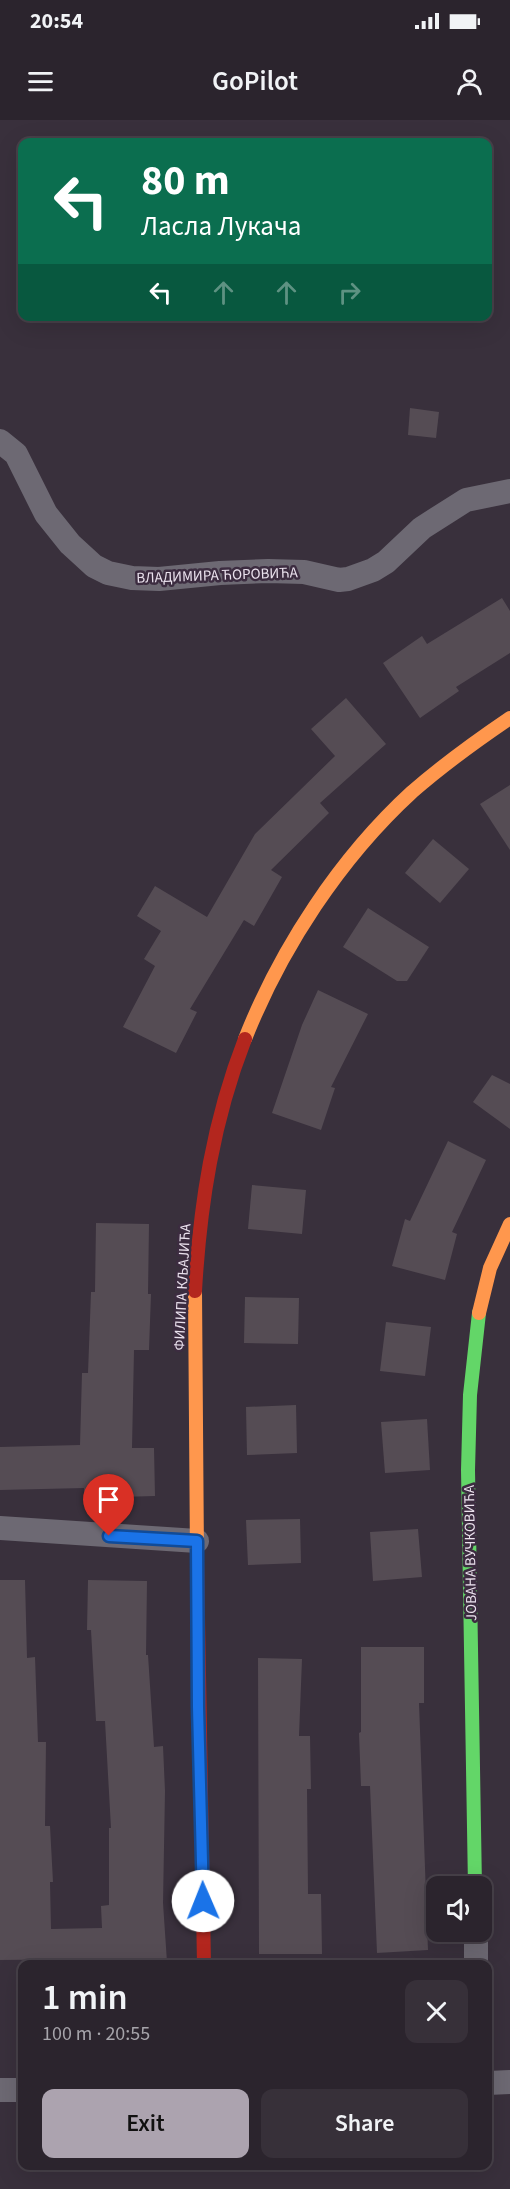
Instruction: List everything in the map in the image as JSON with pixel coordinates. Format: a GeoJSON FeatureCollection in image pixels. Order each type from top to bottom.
{"type":"FeatureCollection","features":[{"type":"Feature","properties":{"kind":"street","name":"ВЛАДИМИРА ЋОРОВИЋА"},"geometry":{"type":"LineString","coordinates":[[0,441],[16,454],[46,514],[70,544],[94,566],[108,573],[132,578],[159,579],[268,571],[304,572],[339,580],[348,579],[373,570],[386,562],[422,528],[466,500],[510,491]]}},
{"type":"Feature","properties":{"kind":"street","name":"ФИЛИПА КЉАЈИЋА"},"geometry":{"type":"LineString","coordinates":[[204,1960],[198,1707],[195,1329],[199,1246],[207,1170],[222,1101],[251,1025],[288,948],[324,893],[358,849],[399,805],[452,758],[510,718]]}},
{"type":"Feature","properties":{"kind":"street","name":"ЈОВАНА ВУЧКОВИЋА"},"geometry":{"type":"LineString","coordinates":[[475,1876],[468,1470],[470,1395],[477,1322],[490,1268],[510,1224]]}},
{"type":"Feature","properties":{"kind":"street"},"geometry":{"type":"LineString","coordinates":[[0,1528],[197,1541]]}},
{"type":"Feature","properties":{"kind":"street"},"geometry":{"type":"LineString","coordinates":[[476,1942],[476,1960]]}},
{"type":"Feature","properties":{"kind":"street"},"geometry":{"type":"LineString","coordinates":[[492,2083],[510,2082]]}},
{"type":"Feature","properties":{"kind":"street"},"geometry":{"type":"LineString","coordinates":[[0,2090],[18,2090]]}},
{"type":"Feature","properties":{"kind":"building"},"geometry":{"type":"Polygon","coordinates":[[[410,408],[439,412],[436,438],[408,435],[410,408]]]}},
{"type":"Feature","properties":{"kind":"building"},"geometry":{"type":"Polygon","coordinates":[[[502,598],[510,611],[510,653],[456,687],[459,691],[420,718],[383,663],[422,636],[427,644],[502,598]]]}},
{"type":"Feature","properties":{"kind":"building"},"geometry":{"type":"Polygon","coordinates":[[[346,698],[386,744],[320,803],[329,813],[271,870],[282,877],[254,926],[244,920],[190,1009],[197,1012],[176,1053],[123,1027],[155,966],[144,959],[161,931],[137,916],[155,886],[207,917],[255,834],[335,756],[311,729],[346,698]]]}},
{"type":"Feature","properties":{"kind":"building"},"geometry":{"type":"Polygon","coordinates":[[[510,785],[510,850],[480,804],[510,785]]]}},
{"type":"Feature","properties":{"kind":"building"},"geometry":{"type":"Polygon","coordinates":[[[433,839],[469,869],[440,903],[405,873],[433,839]]]}},
{"type":"Feature","properties":{"kind":"building"},"geometry":{"type":"Polygon","coordinates":[[[368,908],[429,947],[407,981],[397,981],[343,947],[368,908]]]}},
{"type":"Feature","properties":{"kind":"building"},"geometry":{"type":"Polygon","coordinates":[[[318,990],[368,1014],[331,1087],[335,1088],[321,1130],[272,1113],[302,1025],[318,990]]]}},
{"type":"Feature","properties":{"kind":"building"},"geometry":{"type":"Polygon","coordinates":[[[492,1075],[510,1084],[510,1129],[473,1102],[492,1075]]]}},
{"type":"Feature","properties":{"kind":"building"},"geometry":{"type":"Polygon","coordinates":[[[448,1141],[486,1160],[452,1232],[457,1234],[445,1280],[392,1266],[405,1219],[410,1221],[448,1141]]]}},
{"type":"Feature","properties":{"kind":"building"},"geometry":{"type":"Polygon","coordinates":[[[252,1185],[306,1190],[302,1234],[248,1229],[252,1185]]]}},
{"type":"Feature","properties":{"kind":"building"},"geometry":{"type":"Polygon","coordinates":[[[96,1223],[149,1224],[148,1294],[151,1294],[149,1350],[134,1350],[132,1448],[154,1448],[155,1496],[84,1498],[84,1488],[0,1490],[0,1447],[80,1445],[82,1373],[88,1373],[91,1292],[95,1292],[96,1223]]]}},
{"type":"Feature","properties":{"kind":"building"},"geometry":{"type":"Polygon","coordinates":[[[245,1297],[299,1298],[298,1344],[244,1343],[245,1297]]]}},
{"type":"Feature","properties":{"kind":"building"},"geometry":{"type":"Polygon","coordinates":[[[386,1322],[431,1327],[425,1376],[380,1371],[386,1322]]]}},
{"type":"Feature","properties":{"kind":"building"},"geometry":{"type":"Polygon","coordinates":[[[296,1405],[297,1453],[247,1455],[246,1407],[296,1405]]]}},
{"type":"Feature","properties":{"kind":"building"},"geometry":{"type":"Polygon","coordinates":[[[427,1419],[430,1470],[385,1473],[381,1422],[427,1419]]]}},
{"type":"Feature","properties":{"kind":"building"},"geometry":{"type":"Polygon","coordinates":[[[300,1519],[301,1563],[248,1565],[246,1520],[300,1519]]]}},
{"type":"Feature","properties":{"kind":"building"},"geometry":{"type":"Polygon","coordinates":[[[418,1529],[422,1577],[373,1581],[370,1532],[418,1529]]]}},
{"type":"Feature","properties":{"kind":"building"},"geometry":{"type":"Polygon","coordinates":[[[0,1580],[25,1580],[27,1658],[35,1657],[38,1742],[46,1742],[45,1826],[50,1826],[53,1882],[50,1882],[51,1929],[102,1928],[101,1906],[109,1905],[109,1828],[111,1828],[105,1721],[96,1721],[91,1630],[87,1630],[88,1580],[147,1581],[146,1655],[148,1655],[154,1747],[163,1746],[165,1791],[163,1903],[167,1960],[0,1960],[0,1580]]]}},
{"type":"Feature","properties":{"kind":"building"},"geometry":{"type":"Polygon","coordinates":[[[361,1647],[424,1647],[424,1703],[419,1703],[428,1950],[377,1953],[370,1786],[361,1786],[359,1733],[361,1732],[361,1647]]]}},
{"type":"Feature","properties":{"kind":"building"},"geometry":{"type":"Polygon","coordinates":[[[258,1658],[302,1659],[299,1736],[310,1736],[311,1789],[307,1789],[308,1894],[321,1894],[322,1954],[259,1954],[258,1658]]]}},
{"type":"Feature","properties":{"kind":"traffic: fast"},"geometry":{"type":"LineString","coordinates":[[475,1876],[468,1470],[470,1395],[479,1313]]}},
{"type":"Feature","properties":{"kind":"traffic: slow"},"geometry":{"type":"LineString","coordinates":[[245,1039],[276,971],[315,906],[337,875],[386,818],[412,792],[510,718]]}},
{"type":"Feature","properties":{"kind":"traffic: slow"},"geometry":{"type":"LineString","coordinates":[[479,1313],[490,1268],[510,1224]]}},
{"type":"Feature","properties":{"kind":"traffic: slow"},"geometry":{"type":"LineString","coordinates":[[195,1291],[197,1557]]}},
{"type":"Feature","properties":{"kind":"traffic: jam"},"geometry":{"type":"LineString","coordinates":[[195,1291],[200,1226],[216,1132],[245,1039]]}},
{"type":"Feature","properties":{"kind":"traffic: jam"},"geometry":{"type":"LineString","coordinates":[[197,1557],[204,1960]]}},
{"type":"Feature","properties":{"kind":"route"},"geometry":{"type":"LineString","coordinates":[[109,1536],[197,1541],[203,1901]]}}]}
